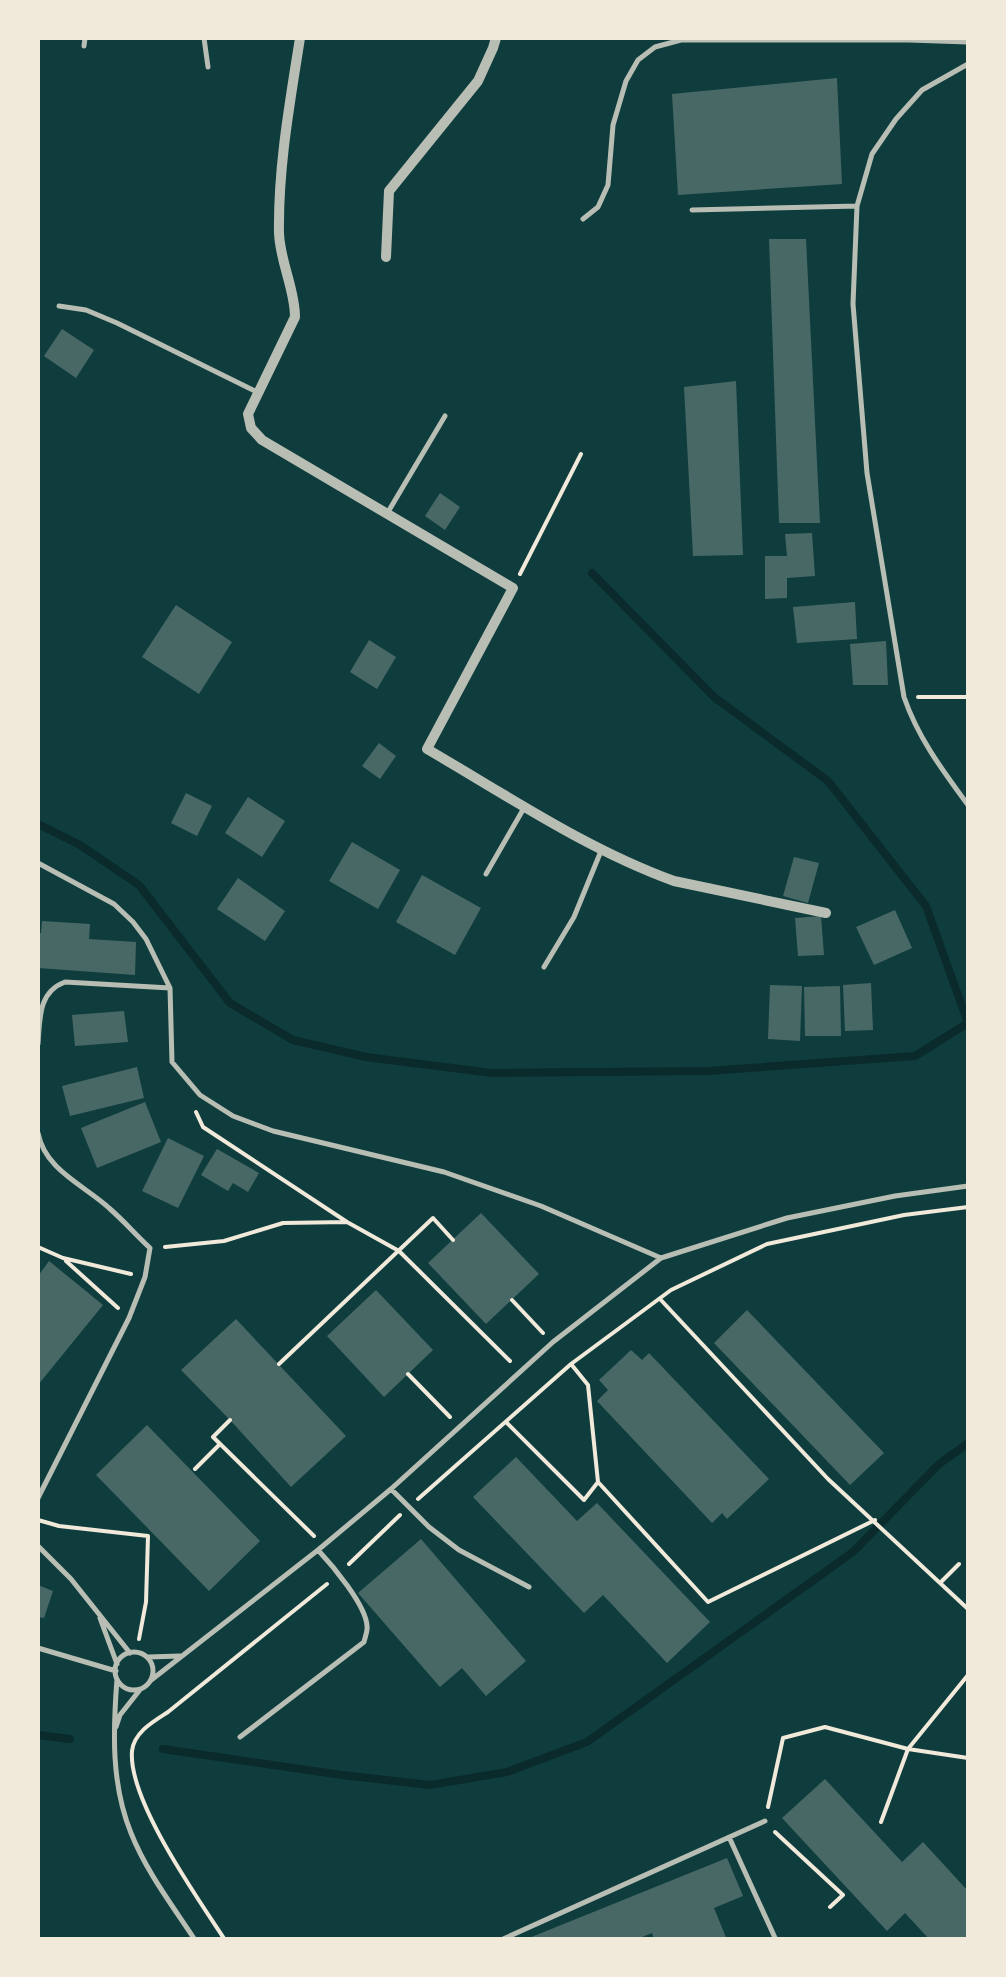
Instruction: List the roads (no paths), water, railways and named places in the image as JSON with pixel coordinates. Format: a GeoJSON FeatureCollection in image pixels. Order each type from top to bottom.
{"type":"FeatureCollection","features":[{"type":"Feature","properties":{"kind":"street"},"geometry":{"type":"LineString","coordinates":[[300,38],[288,117],[279,238],[295,301],[295,318],[248,414],[251,428],[262,440],[513,588],[427,750],[601,851],[674,881],[826,913]]}},
{"type":"Feature","properties":{"kind":"street"},"geometry":{"type":"LineString","coordinates":[[386,257],[390,191],[478,81],[496,38]]}},
{"type":"Feature","properties":{"kind":"lane"},"geometry":{"type":"LineString","coordinates":[[84,46],[85,38]]}},
{"type":"Feature","properties":{"kind":"lane"},"geometry":{"type":"LineString","coordinates":[[204,38],[208,67]]}},
{"type":"Feature","properties":{"kind":"lane"},"geometry":{"type":"LineString","coordinates":[[584,219],[598,207],[608,184],[613,125],[626,82],[638,60],[655,46],[681,40],[968,42]]}},
{"type":"Feature","properties":{"kind":"lane"},"geometry":{"type":"LineString","coordinates":[[968,64],[922,90],[872,154],[857,206],[853,304],[867,473],[904,697],[914,724],[968,806]]}},
{"type":"Feature","properties":{"kind":"lane"},"geometry":{"type":"LineString","coordinates":[[692,210],[857,206]]}},
{"type":"Feature","properties":{"kind":"lane"},"geometry":{"type":"LineString","coordinates":[[59,306],[86,310],[117,323],[260,393]]}},
{"type":"Feature","properties":{"kind":"lane"},"geometry":{"type":"LineString","coordinates":[[387,513],[445,416]]}},
{"type":"Feature","properties":{"kind":"lane"},"geometry":{"type":"LineString","coordinates":[[486,874],[525,806]]}},
{"type":"Feature","properties":{"kind":"lane"},"geometry":{"type":"LineString","coordinates":[[544,967],[574,916],[601,851]]}},
{"type":"Feature","properties":{"kind":"lane"},"geometry":{"type":"LineString","coordinates":[[38,862],[114,904],[146,939],[170,988],[172,1062],[200,1096],[233,1116],[273,1131],[444,1172],[541,1206],[661,1258]]}},
{"type":"Feature","properties":{"kind":"lane"},"geometry":{"type":"LineString","coordinates":[[38,1044],[42,1004],[52,987],[65,982],[170,988]]}},
{"type":"Feature","properties":{"kind":"lane"},"geometry":{"type":"LineString","coordinates":[[38,1134],[44,1153],[61,1171],[108,1206],[150,1248],[145,1277],[129,1318],[38,1498]]}},
{"type":"Feature","properties":{"kind":"lane"},"geometry":{"type":"LineString","coordinates":[[113,1735],[120,1715],[150,1681],[320,1547],[553,1342],[661,1258],[787,1218],[968,1186]]}},
{"type":"Feature","properties":{"kind":"lane"},"geometry":{"type":"LineString","coordinates":[[390,1489],[429,1527],[460,1550],[529,1587]]}},
{"type":"Feature","properties":{"kind":"lane"},"geometry":{"type":"LineString","coordinates":[[38,1546],[72,1579],[134,1653],[148,1658],[183,1655]]}},
{"type":"Feature","properties":{"kind":"lane"},"geometry":{"type":"LineString","coordinates":[[240,1737],[364,1642],[367,1626],[362,1612],[320,1547]]}},
{"type":"Feature","properties":{"kind":"lane"},"geometry":{"type":"LineString","coordinates":[[97,1610],[126,1689],[140,1690]]}},
{"type":"Feature","properties":{"kind":"lane"},"geometry":{"type":"LineString","coordinates":[[38,1648],[117,1672]]}},
{"type":"Feature","properties":{"kind":"lane"},"geometry":{"type":"LineString","coordinates":[[134,1653],[120,1659],[117,1672],[113,1735],[118,1785],[130,1832],[154,1878],[195,1940]]}},
{"type":"Feature","properties":{"kind":"lane"},"geometry":{"type":"LineString","coordinates":[[148,1658],[153,1674],[150,1681]]}},
{"type":"Feature","properties":{"kind":"lane"},"geometry":{"type":"LineString","coordinates":[[501,1940],[764,1821]]}},
{"type":"Feature","properties":{"kind":"lane"},"geometry":{"type":"LineString","coordinates":[[729,1837],[776,1940]]}},
{"type":"Feature","properties":{"kind":"waterway"},"geometry":{"type":"LineString","coordinates":[[38,824],[80,845],[139,885],[230,1003],[293,1040],[366,1057],[492,1073],[707,1071],[915,1056],[968,1023],[926,906],[828,781],[714,697],[592,573]]}},
{"type":"Feature","properties":{"kind":"waterway"},"geometry":{"type":"LineString","coordinates":[[163,1749],[430,1785],[507,1772],[587,1742],[853,1552],[939,1464],[968,1443]]}},
{"type":"Feature","properties":{"kind":"waterway"},"geometry":{"type":"LineString","coordinates":[[38,1735],[70,1739]]}}]}
